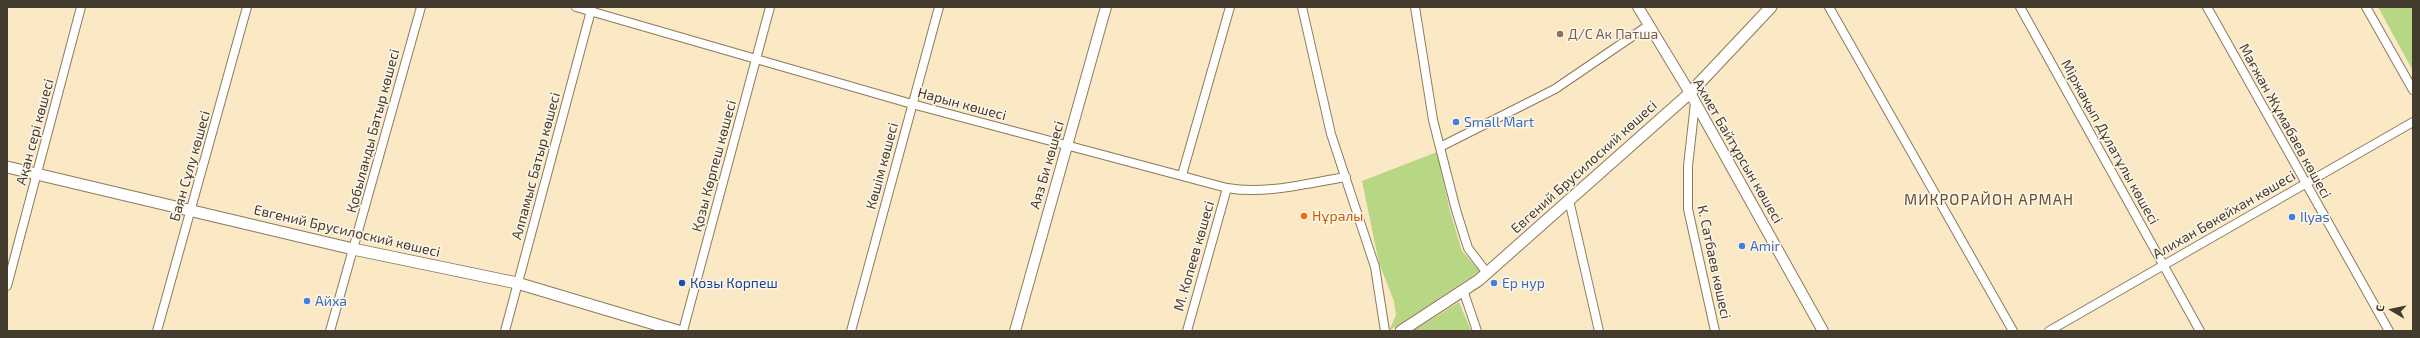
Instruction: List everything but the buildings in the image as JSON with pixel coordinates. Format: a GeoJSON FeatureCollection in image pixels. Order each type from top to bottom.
{"type":"FeatureCollection","features":[{"type":"Feature","properties":{"kind":"main road","name":"Евгений Брусилоский көшесі"},"geometry":{"type":"LineString","coordinates":[[1401,331],[1487,273],[1569,200],[1692,98],[1770,7]]}},
{"type":"Feature","properties":{"kind":"main road","name":"Евгений Брусилоский көшесі"},"geometry":{"type":"LineString","coordinates":[[7,167],[353,249],[518,283],[678,331]]}},
{"type":"Feature","properties":{"kind":"street","name":"Ақан сері көшесі"},"geometry":{"type":"LineString","coordinates":[[7,286],[38,174],[81,7]]}},
{"type":"Feature","properties":{"kind":"street","name":"Баян Сұлу көшесі"},"geometry":{"type":"LineString","coordinates":[[157,331],[247,7]]}},
{"type":"Feature","properties":{"kind":"street","name":"Қобыланды Батыр көшесі"},"geometry":{"type":"LineString","coordinates":[[330,331],[421,7]]}},
{"type":"Feature","properties":{"kind":"street","name":"Нарын көшесі"},"geometry":{"type":"LineString","coordinates":[[576,7],[591,9],[756,60],[912,104],[1227,188],[1241,190],[1265,190],[1346,177]]}},
{"type":"Feature","properties":{"kind":"street","name":"Қозы Көрпеш көшесі"},"geometry":{"type":"LineString","coordinates":[[683,331],[770,7]]}},
{"type":"Feature","properties":{"kind":"street","name":"Көшім көшесі"},"geometry":{"type":"LineString","coordinates":[[851,331],[938,7]]}},
{"type":"Feature","properties":{"kind":"street","name":"Аяз Би көшесі"},"geometry":{"type":"LineString","coordinates":[[1015,331],[1106,7]]}},
{"type":"Feature","properties":{"kind":"street"},"geometry":{"type":"LineString","coordinates":[[1182,175],[1230,7]]}},
{"type":"Feature","properties":{"kind":"street"},"geometry":{"type":"LineString","coordinates":[[1302,7],[1331,134],[1375,267],[1385,331]]}},
{"type":"Feature","properties":{"kind":"street"},"geometry":{"type":"LineString","coordinates":[[1415,7],[1433,120],[1440,147],[1468,248],[1487,273]]}},
{"type":"Feature","properties":{"kind":"street","name":"Ахмет Байтұрсын көшесі"},"geometry":{"type":"LineString","coordinates":[[1638,7],[1692,98],[1823,331]]}},
{"type":"Feature","properties":{"kind":"street"},"geometry":{"type":"LineString","coordinates":[[1830,7],[2013,331]]}},
{"type":"Feature","properties":{"kind":"street","name":"Міржақып Дұлатұлы көшесі"},"geometry":{"type":"LineString","coordinates":[[2020,7],[2200,331]]}},
{"type":"Feature","properties":{"kind":"street","name":"Мағжан Жұмабаев көшесі"},"geometry":{"type":"LineString","coordinates":[[2207,7],[2389,331]]}},
{"type":"Feature","properties":{"kind":"street"},"geometry":{"type":"LineString","coordinates":[[2366,7],[2413,90]]}},
{"type":"Feature","properties":{"kind":"street","name":"Алпамыс Батыр көшесі"},"geometry":{"type":"LineString","coordinates":[[505,331],[591,9]]}},
{"type":"Feature","properties":{"kind":"street"},"geometry":{"type":"LineString","coordinates":[[1440,147],[1555,90],[1649,26]]}},
{"type":"Feature","properties":{"kind":"street","name":"К. Сатбаев көшесі"},"geometry":{"type":"LineString","coordinates":[[1692,98],[1688,166],[1688,209],[1715,331]]}},
{"type":"Feature","properties":{"kind":"street","name":"Алихан Бөкейхан көшесі"},"geometry":{"type":"LineString","coordinates":[[2049,331],[2413,122]]}},
{"type":"Feature","properties":{"kind":"street","name":"М. Копеев көшесі"},"geometry":{"type":"LineString","coordinates":[[1187,331],[1227,188]]}},
{"type":"Feature","properties":{"kind":"street"},"geometry":{"type":"LineString","coordinates":[[1569,200],[1599,331]]}},
{"type":"Feature","properties":{"kind":"street"},"geometry":{"type":"LineString","coordinates":[[1463,290],[1477,331]]}},
{"type":"Feature","properties":{"kind":"green space"},"geometry":{"type":"Polygon","coordinates":[[[2378,7],[2413,7],[2413,71],[2378,7]]]}},
{"type":"Feature","properties":{"kind":"green space"},"geometry":{"type":"Polygon","coordinates":[[[1437,152],[1450,211],[1462,251],[1480,271],[1389,331],[1396,315],[1394,301],[1379,263],[1362,181],[1437,152]]]}},
{"type":"Feature","properties":{"kind":"green space"},"geometry":{"type":"Polygon","coordinates":[[[1459,302],[1471,331],[1413,331],[1459,302]]]}},
{"type":"Feature","properties":{"kind":"place","name":"Д/С Ак Патша"},"geometry":{"type":"Point","coordinates":[1560,34]}},
{"type":"Feature","properties":{"kind":"place","name":"Small Mart"},"geometry":{"type":"Point","coordinates":[1456,122]}},
{"type":"Feature","properties":{"kind":"place","name":"Нұралы"},"geometry":{"type":"Point","coordinates":[1304,216]}},
{"type":"Feature","properties":{"kind":"place","name":"Ilyas"},"geometry":{"type":"Point","coordinates":[2292,217]}},
{"type":"Feature","properties":{"kind":"place","name":"Amir"},"geometry":{"type":"Point","coordinates":[1742,246]}},
{"type":"Feature","properties":{"kind":"place","name":"Козы Корпеш"},"geometry":{"type":"Point","coordinates":[682,283]}},
{"type":"Feature","properties":{"kind":"place","name":"Ер нур"},"geometry":{"type":"Point","coordinates":[1494,283]}},
{"type":"Feature","properties":{"kind":"place","name":"Айха"},"geometry":{"type":"Point","coordinates":[307,301]}},
{"type":"Feature","properties":{"kind":"district","name":"МИКРОРАЙОН АРМАН"},"geometry":{"type":"Point","coordinates":[1989,200]}}]}
